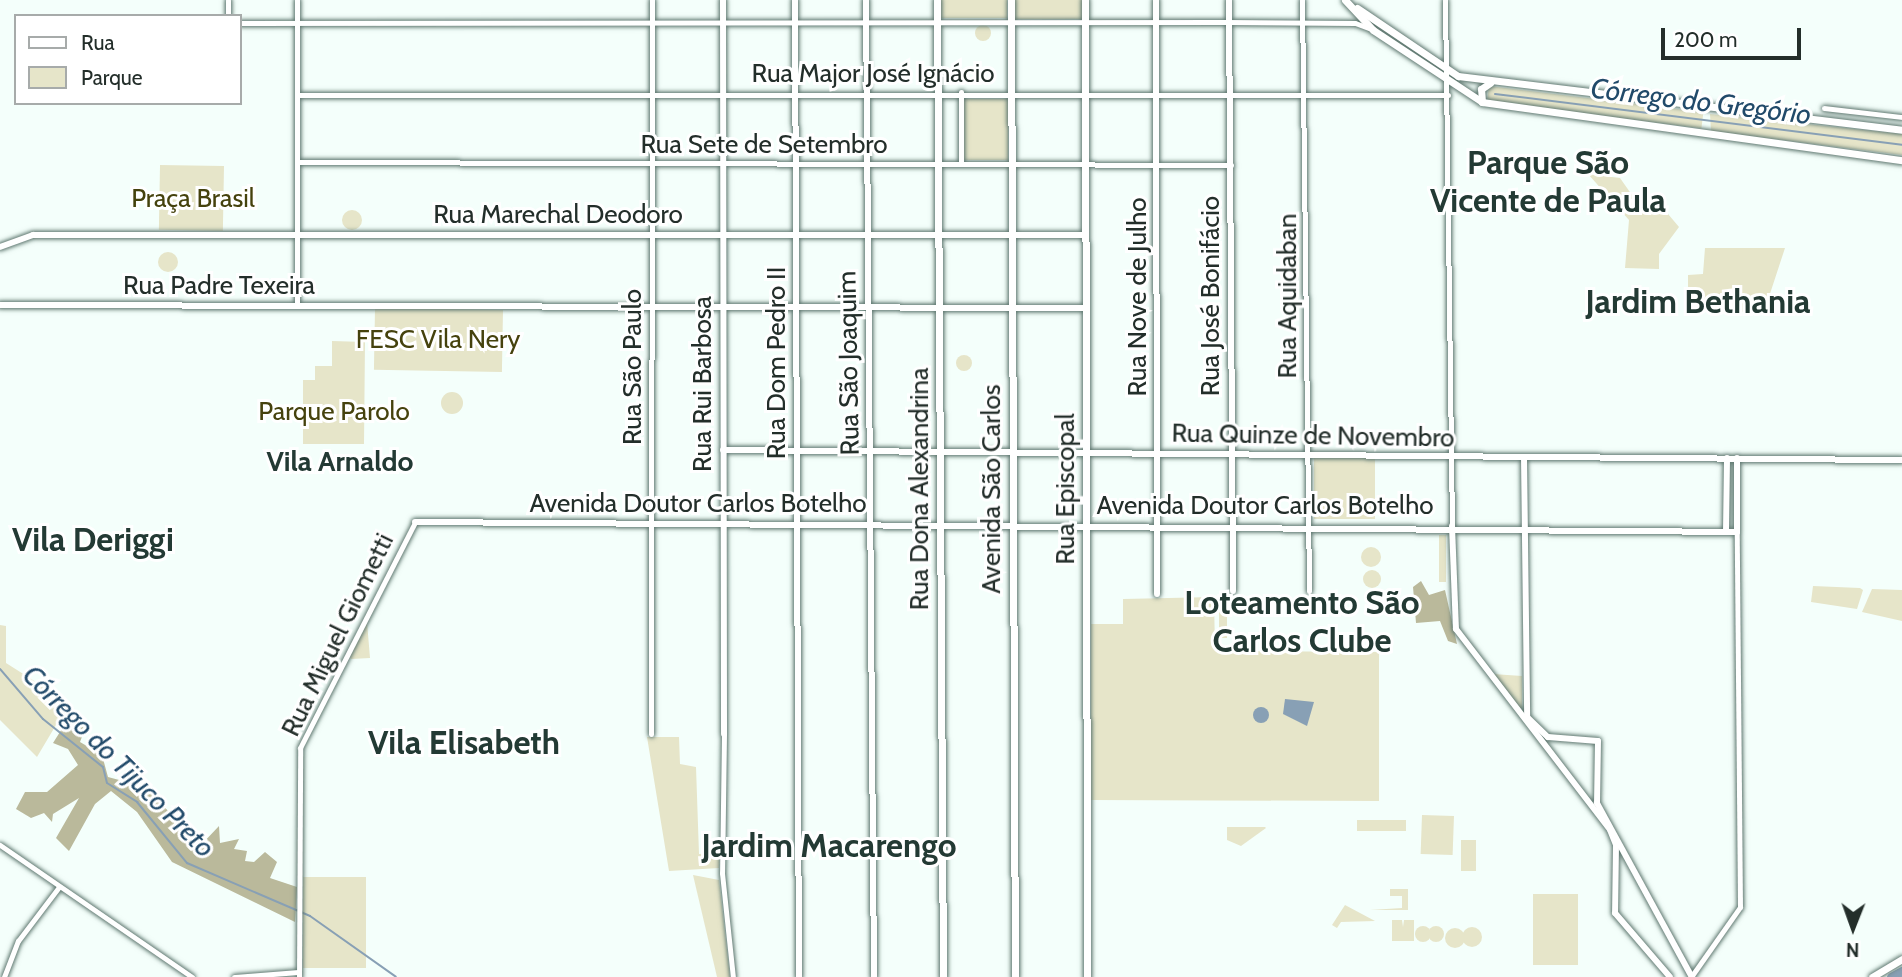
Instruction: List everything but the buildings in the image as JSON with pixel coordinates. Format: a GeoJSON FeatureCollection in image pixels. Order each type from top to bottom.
{"type":"FeatureCollection","features":[{"type":"Feature","properties":{"kind":"main road","name":"Rua Rui Barbosa"},"geometry":{"type":"LineString","coordinates":[[723,0],[724,734]]}},
{"type":"Feature","properties":{"kind":"main road","name":"Rua Dom Pedro II"},"geometry":{"type":"LineString","coordinates":[[795,0],[799,977]]}},
{"type":"Feature","properties":{"kind":"main road","name":"Rua São Joaquim"},"geometry":{"type":"LineString","coordinates":[[866,0],[874,977]]}},
{"type":"Feature","properties":{"kind":"main road","name":"Rua Dona Alexandrina"},"geometry":{"type":"LineString","coordinates":[[937,0],[942,452],[943,977]]}},
{"type":"Feature","properties":{"kind":"main road","name":"Avenida São Carlos"},"geometry":{"type":"LineString","coordinates":[[1011,0],[1015,977]]}},
{"type":"Feature","properties":{"kind":"main road","name":"Rua Episcopal"},"geometry":{"type":"LineString","coordinates":[[1085,0],[1087,977]]}},
{"type":"Feature","properties":{"kind":"main road","name":"Rua Nove de Julho"},"geometry":{"type":"LineString","coordinates":[[1156,0],[1157,594]]}},
{"type":"Feature","properties":{"kind":"main road","name":"Rua José Bonifácio"},"geometry":{"type":"LineString","coordinates":[[1229,0],[1229,453],[1233,591]]}},
{"type":"Feature","properties":{"kind":"main road"},"geometry":{"type":"LineString","coordinates":[[1345,0],[1447,72],[1474,80],[1902,130]]}},
{"type":"Feature","properties":{"kind":"main road"},"geometry":{"type":"LineString","coordinates":[[1345,0],[1373,30],[1449,84],[1482,102],[1902,160]]}},
{"type":"Feature","properties":{"kind":"main road"},"geometry":{"type":"LineString","coordinates":[[1471,97],[1474,80]]}},
{"type":"Feature","properties":{"kind":"main road"},"geometry":{"type":"LineString","coordinates":[[1482,102],[1481,89],[1491,83]]}},
{"type":"Feature","properties":{"kind":"main road","name":"Rua Marechal Deodoro"},"geometry":{"type":"LineString","coordinates":[[0,247],[33,234],[1084,235]]}},
{"type":"Feature","properties":{"kind":"main road","name":"Rua Padre Texeira"},"geometry":{"type":"LineString","coordinates":[[0,305],[652,305]]}},
{"type":"Feature","properties":{"kind":"main road"},"geometry":{"type":"LineString","coordinates":[[652,305],[1085,308]]}},
{"type":"Feature","properties":{"kind":"main road","name":"Rua Quinze de Novembro"},"geometry":{"type":"LineString","coordinates":[[723,450],[1902,460]]}},
{"type":"Feature","properties":{"kind":"main road"},"geometry":{"type":"LineString","coordinates":[[1524,457],[1525,718]]}},
{"type":"Feature","properties":{"kind":"main road"},"geometry":{"type":"LineString","coordinates":[[1726,531],[1727,458]]}},
{"type":"Feature","properties":{"kind":"main road"},"geometry":{"type":"LineString","coordinates":[[1737,458],[1737,532]]}},
{"type":"Feature","properties":{"kind":"main road"},"geometry":{"type":"LineString","coordinates":[[1726,467],[1738,468]]}},
{"type":"Feature","properties":{"kind":"main road"},"geometry":{"type":"LineString","coordinates":[[1726,520],[1737,520]]}},
{"type":"Feature","properties":{"kind":"main road","name":"Avenida Doutor Carlos Botelho"},"geometry":{"type":"LineString","coordinates":[[415,522],[1157,523],[1737,532]]}},
{"type":"Feature","properties":{"kind":"main road"},"geometry":{"type":"LineString","coordinates":[[1452,526],[1456,629],[1554,753],[1614,838],[1615,913],[1670,977]]}},
{"type":"Feature","properties":{"kind":"main road"},"geometry":{"type":"LineString","coordinates":[[1525,718],[1542,735],[1562,740],[1598,741],[1597,803],[1629,854],[1691,977]]}},
{"type":"Feature","properties":{"kind":"main road"},"geometry":{"type":"LineString","coordinates":[[1554,753],[1562,740]]}},
{"type":"Feature","properties":{"kind":"main road"},"geometry":{"type":"LineString","coordinates":[[1583,795],[1597,787]]}},
{"type":"Feature","properties":{"kind":"main road"},"geometry":{"type":"LineString","coordinates":[[1615,858],[1629,854]]}},
{"type":"Feature","properties":{"kind":"main road"},"geometry":{"type":"LineString","coordinates":[[1872,977],[1902,959]]}},
{"type":"Feature","properties":{"kind":"street"},"geometry":{"type":"LineString","coordinates":[[297,0],[297,304]]}},
{"type":"Feature","properties":{"kind":"street","name":"Rua São Paulo"},"geometry":{"type":"LineString","coordinates":[[651,734],[652,0]]}},
{"type":"Feature","properties":{"kind":"street","name":"Rua Aquidaban"},"geometry":{"type":"LineString","coordinates":[[1302,0],[1310,453],[1309,592]]}},
{"type":"Feature","properties":{"kind":"street"},"geometry":{"type":"LineString","coordinates":[[1445,0],[1449,84],[1449,457],[1452,526]]}},
{"type":"Feature","properties":{"kind":"street"},"geometry":{"type":"LineString","coordinates":[[242,23],[866,20],[1229,22],[1355,23],[1373,30]]}},
{"type":"Feature","properties":{"kind":"street","name":"Rua Major José Ignácio"},"geometry":{"type":"LineString","coordinates":[[298,95],[794,92],[1448,95]]}},
{"type":"Feature","properties":{"kind":"street"},"geometry":{"type":"LineString","coordinates":[[961,92],[961,163]]}},
{"type":"Feature","properties":{"kind":"street"},"geometry":{"type":"LineString","coordinates":[[1825,108],[1902,117]]}},
{"type":"Feature","properties":{"kind":"street","name":"Rua Sete de Setembro"},"geometry":{"type":"LineString","coordinates":[[298,162],[1231,165]]}},
{"type":"Feature","properties":{"kind":"street","name":"Rua Miguel Giometti"},"geometry":{"type":"LineString","coordinates":[[299,974],[300,748],[415,522]]}},
{"type":"Feature","properties":{"kind":"street"},"geometry":{"type":"LineString","coordinates":[[1691,977],[1740,907],[1737,532]]}},
{"type":"Feature","properties":{"kind":"street","name":"Rua Rui Barbosa"},"geometry":{"type":"LineString","coordinates":[[724,734],[722,873],[733,977]]}},
{"type":"Feature","properties":{"kind":"street"},"geometry":{"type":"LineString","coordinates":[[0,845],[192,977]]}},
{"type":"Feature","properties":{"kind":"street"},"geometry":{"type":"LineString","coordinates":[[4,977],[18,941],[59,887]]}},
{"type":"Feature","properties":{"kind":"street"},"geometry":{"type":"LineString","coordinates":[[234,977],[240,973],[299,974]]}},
{"type":"Feature","properties":{"kind":"green space"},"geometry":{"type":"Polygon","coordinates":[[[940,0],[1007,0],[1007,18],[940,18],[940,0]]]}},
{"type":"Feature","properties":{"kind":"green space"},"geometry":{"type":"Polygon","coordinates":[[[1015,0],[1083,0],[1083,19],[1015,19],[1015,0]]]}},
{"type":"Feature","properties":{"kind":"green space"},"geometry":{"type":"Polygon","coordinates":[[[980,25],[986,25],[991,33],[989,39],[980,41],[975,36],[975,30],[980,25]]]}},
{"type":"Feature","properties":{"kind":"green space"},"geometry":{"type":"Polygon","coordinates":[[[1489,86],[1703,112],[1701,128],[1487,102],[1489,86]]]}},
{"type":"Feature","properties":{"kind":"green space"},"geometry":{"type":"Polygon","coordinates":[[[964,99],[1008,99],[1008,160],[964,160],[964,99]]]}},
{"type":"Feature","properties":{"kind":"green space"},"geometry":{"type":"Polygon","coordinates":[[[1710,114],[1902,134],[1902,155],[1711,131],[1710,114]]]}},
{"type":"Feature","properties":{"kind":"green space","name":"Praça Brasil"},"geometry":{"type":"Polygon","coordinates":[[[160,165],[224,166],[223,231],[159,230],[160,165]]]}},
{"type":"Feature","properties":{"kind":"green space"},"geometry":{"type":"Polygon","coordinates":[[[1588,174],[1620,178],[1639,205],[1663,208],[1679,227],[1659,254],[1659,269],[1625,268],[1629,220],[1588,174]]]}},
{"type":"Feature","properties":{"kind":"green space"},"geometry":{"type":"Polygon","coordinates":[[[348,210],[356,210],[362,220],[356,230],[348,230],[342,224],[342,216],[348,210]]]}},
{"type":"Feature","properties":{"kind":"green space"},"geometry":{"type":"Polygon","coordinates":[[[1705,248],[1785,248],[1764,312],[1703,311],[1704,300],[1688,299],[1688,275],[1703,274],[1705,248]]]}},
{"type":"Feature","properties":{"kind":"green space"},"geometry":{"type":"Polygon","coordinates":[[[168,252],[175,255],[178,262],[175,269],[168,272],[161,269],[158,262],[161,255],[168,252]]]}},
{"type":"Feature","properties":{"kind":"green space","name":"FESC Vila Nery"},"geometry":{"type":"Polygon","coordinates":[[[375,308],[503,310],[502,372],[374,370],[375,308]]]}},
{"type":"Feature","properties":{"kind":"green space","name":"Parque Parolo"},"geometry":{"type":"Polygon","coordinates":[[[332,341],[365,342],[364,444],[303,444],[303,380],[315,380],[315,366],[332,366],[332,341]]]}},
{"type":"Feature","properties":{"kind":"green space"},"geometry":{"type":"Polygon","coordinates":[[[964,355],[970,357],[970,369],[964,371],[958,369],[956,363],[958,357],[964,355]]]}},
{"type":"Feature","properties":{"kind":"green space"},"geometry":{"type":"Polygon","coordinates":[[[452,392],[460,395],[463,403],[460,411],[452,414],[444,411],[441,403],[444,395],[452,392]]]}},
{"type":"Feature","properties":{"kind":"green space"},"geometry":{"type":"Polygon","coordinates":[[[1314,457],[1375,457],[1375,519],[1314,519],[1314,457]]]}},
{"type":"Feature","properties":{"kind":"green space"},"geometry":{"type":"Polygon","coordinates":[[[1439,535],[1446,535],[1446,582],[1439,582],[1439,535]]]}},
{"type":"Feature","properties":{"kind":"green space"},"geometry":{"type":"Polygon","coordinates":[[[1371,547],[1378,550],[1381,557],[1378,564],[1371,567],[1364,564],[1361,557],[1364,550],[1371,547]]]}},
{"type":"Feature","properties":{"kind":"green space"},"geometry":{"type":"Polygon","coordinates":[[[1372,570],[1378,573],[1381,579],[1378,585],[1372,588],[1366,585],[1363,579],[1366,573],[1372,570]]]}},
{"type":"Feature","properties":{"kind":"green space"},"geometry":{"type":"Polygon","coordinates":[[[1421,581],[1429,595],[1445,590],[1457,644],[1448,641],[1440,621],[1416,623],[1413,587],[1421,581]]]}},
{"type":"Feature","properties":{"kind":"green space"},"geometry":{"type":"Polygon","coordinates":[[[1813,586],[1863,590],[1857,609],[1811,602],[1813,586]]]}},
{"type":"Feature","properties":{"kind":"green space"},"geometry":{"type":"Polygon","coordinates":[[[1872,589],[1902,590],[1902,621],[1862,612],[1872,589]]]}},
{"type":"Feature","properties":{"kind":"green space"},"geometry":{"type":"Polygon","coordinates":[[[1214,597],[1215,651],[1379,652],[1379,801],[1091,800],[1091,624],[1123,624],[1123,599],[1214,597]]]}},
{"type":"Feature","properties":{"kind":"green space"},"geometry":{"type":"Polygon","coordinates":[[[1219,599],[1227,599],[1227,638],[1219,638],[1219,599]]]}},
{"type":"Feature","properties":{"kind":"green space"},"geometry":{"type":"Polygon","coordinates":[[[367,622],[370,658],[351,659],[350,657],[367,622]]]}},
{"type":"Feature","properties":{"kind":"green space"},"geometry":{"type":"Polygon","coordinates":[[[0,625],[6,626],[6,663],[69,703],[37,757],[0,720],[0,625]]]}},
{"type":"Feature","properties":{"kind":"green space"},"geometry":{"type":"Polygon","coordinates":[[[1493,674],[1522,676],[1522,708],[1520,708],[1493,674]]]}},
{"type":"Feature","properties":{"kind":"green space"},"geometry":{"type":"Polygon","coordinates":[[[70,716],[86,726],[80,742],[102,755],[108,777],[145,787],[201,845],[219,826],[220,843],[239,839],[234,849],[247,851],[245,861],[254,862],[265,852],[277,862],[270,878],[297,887],[295,922],[172,862],[137,812],[111,791],[95,804],[69,851],[56,838],[79,798],[53,814],[52,822],[44,813],[31,818],[16,809],[25,792],[47,792],[78,765],[68,749],[53,743],[70,716]]]}},
{"type":"Feature","properties":{"kind":"green space"},"geometry":{"type":"Polygon","coordinates":[[[647,737],[679,737],[680,764],[696,767],[699,854],[720,853],[719,868],[669,871],[647,737]]]}},
{"type":"Feature","properties":{"kind":"green space"},"geometry":{"type":"Polygon","coordinates":[[[1422,815],[1454,816],[1453,855],[1421,854],[1422,815]]]}},
{"type":"Feature","properties":{"kind":"green space"},"geometry":{"type":"Polygon","coordinates":[[[1357,820],[1406,820],[1406,831],[1357,831],[1357,820]]]}},
{"type":"Feature","properties":{"kind":"green space"},"geometry":{"type":"Polygon","coordinates":[[[1227,827],[1266,828],[1241,846],[1227,840],[1227,827]]]}},
{"type":"Feature","properties":{"kind":"green space"},"geometry":{"type":"Polygon","coordinates":[[[1461,840],[1476,840],[1476,871],[1461,871],[1461,840]]]}},
{"type":"Feature","properties":{"kind":"green space"},"geometry":{"type":"Polygon","coordinates":[[[693,875],[719,880],[730,977],[717,977],[693,875]]]}},
{"type":"Feature","properties":{"kind":"green space"},"geometry":{"type":"Polygon","coordinates":[[[303,877],[366,877],[366,968],[303,968],[303,877]]]}},
{"type":"Feature","properties":{"kind":"green space"},"geometry":{"type":"Polygon","coordinates":[[[1390,889],[1408,889],[1408,910],[1370,910],[1402,908],[1402,896],[1390,896],[1390,889]]]}},
{"type":"Feature","properties":{"kind":"green space"},"geometry":{"type":"Polygon","coordinates":[[[1533,894],[1578,894],[1578,965],[1533,965],[1533,894]]]}},
{"type":"Feature","properties":{"kind":"green space"},"geometry":{"type":"Polygon","coordinates":[[[1345,905],[1375,921],[1341,922],[1337,928],[1332,925],[1345,905]]]}},
{"type":"Feature","properties":{"kind":"green space"},"geometry":{"type":"Polygon","coordinates":[[[1392,920],[1402,920],[1403,927],[1404,920],[1414,920],[1414,941],[1392,941],[1392,920]]]}},
{"type":"Feature","properties":{"kind":"green space"},"geometry":{"type":"Polygon","coordinates":[[[1423,926],[1429,928],[1429,940],[1423,942],[1417,940],[1415,934],[1417,928],[1423,926]]]}},
{"type":"Feature","properties":{"kind":"green space"},"geometry":{"type":"Polygon","coordinates":[[[1436,926],[1442,928],[1442,940],[1436,942],[1430,940],[1428,934],[1430,928],[1436,926]]]}},
{"type":"Feature","properties":{"kind":"green space"},"geometry":{"type":"Polygon","coordinates":[[[1472,927],[1479,930],[1482,937],[1479,944],[1472,947],[1465,944],[1462,937],[1465,930],[1472,927]]]}},
{"type":"Feature","properties":{"kind":"green space"},"geometry":{"type":"Polygon","coordinates":[[[1451,928],[1459,928],[1465,938],[1459,948],[1451,948],[1445,942],[1445,934],[1451,928]]]}},
{"type":"Feature","properties":{"kind":"water"},"geometry":{"type":"Polygon","coordinates":[[[1285,699],[1314,702],[1307,726],[1283,714],[1285,699]]]}},
{"type":"Feature","properties":{"kind":"water"},"geometry":{"type":"Polygon","coordinates":[[[1258,707],[1264,707],[1269,715],[1267,721],[1258,723],[1253,718],[1253,712],[1258,707]]]}},
{"type":"Feature","properties":{"kind":"waterway","name":"Córrego do Gregório"},"geometry":{"type":"LineString","coordinates":[[1495,94],[1902,145]]}},
{"type":"Feature","properties":{"kind":"waterway","name":"Córrego do Tijuco Preto"},"geometry":{"type":"LineString","coordinates":[[0,669],[43,719],[103,767],[107,783],[137,802],[187,863],[310,916],[396,977]]}},
{"type":"Feature","properties":{"kind":"waterway"},"geometry":{"type":"LineString","coordinates":[[1891,977],[1902,971]]}},
{"type":"Feature","properties":{"kind":"district","name":"Parque São Vicente de Paula"},"geometry":{"type":"Point","coordinates":[1548,182]}},
{"type":"Feature","properties":{"kind":"district","name":"Jardim Bethania"},"geometry":{"type":"Point","coordinates":[1698,302]}},
{"type":"Feature","properties":{"kind":"district","name":"Vila Arnaldo"},"geometry":{"type":"Point","coordinates":[340,461]}},
{"type":"Feature","properties":{"kind":"district","name":"Vila Deriggi"},"geometry":{"type":"Point","coordinates":[93,540]}},
{"type":"Feature","properties":{"kind":"district","name":"Loteamento São Carlos Clube"},"geometry":{"type":"Point","coordinates":[1302,622]}},
{"type":"Feature","properties":{"kind":"district","name":"Vila Elisabeth"},"geometry":{"type":"Point","coordinates":[464,743]}},
{"type":"Feature","properties":{"kind":"district","name":"Jardim Macarengo"},"geometry":{"type":"Point","coordinates":[829,846]}}]}
